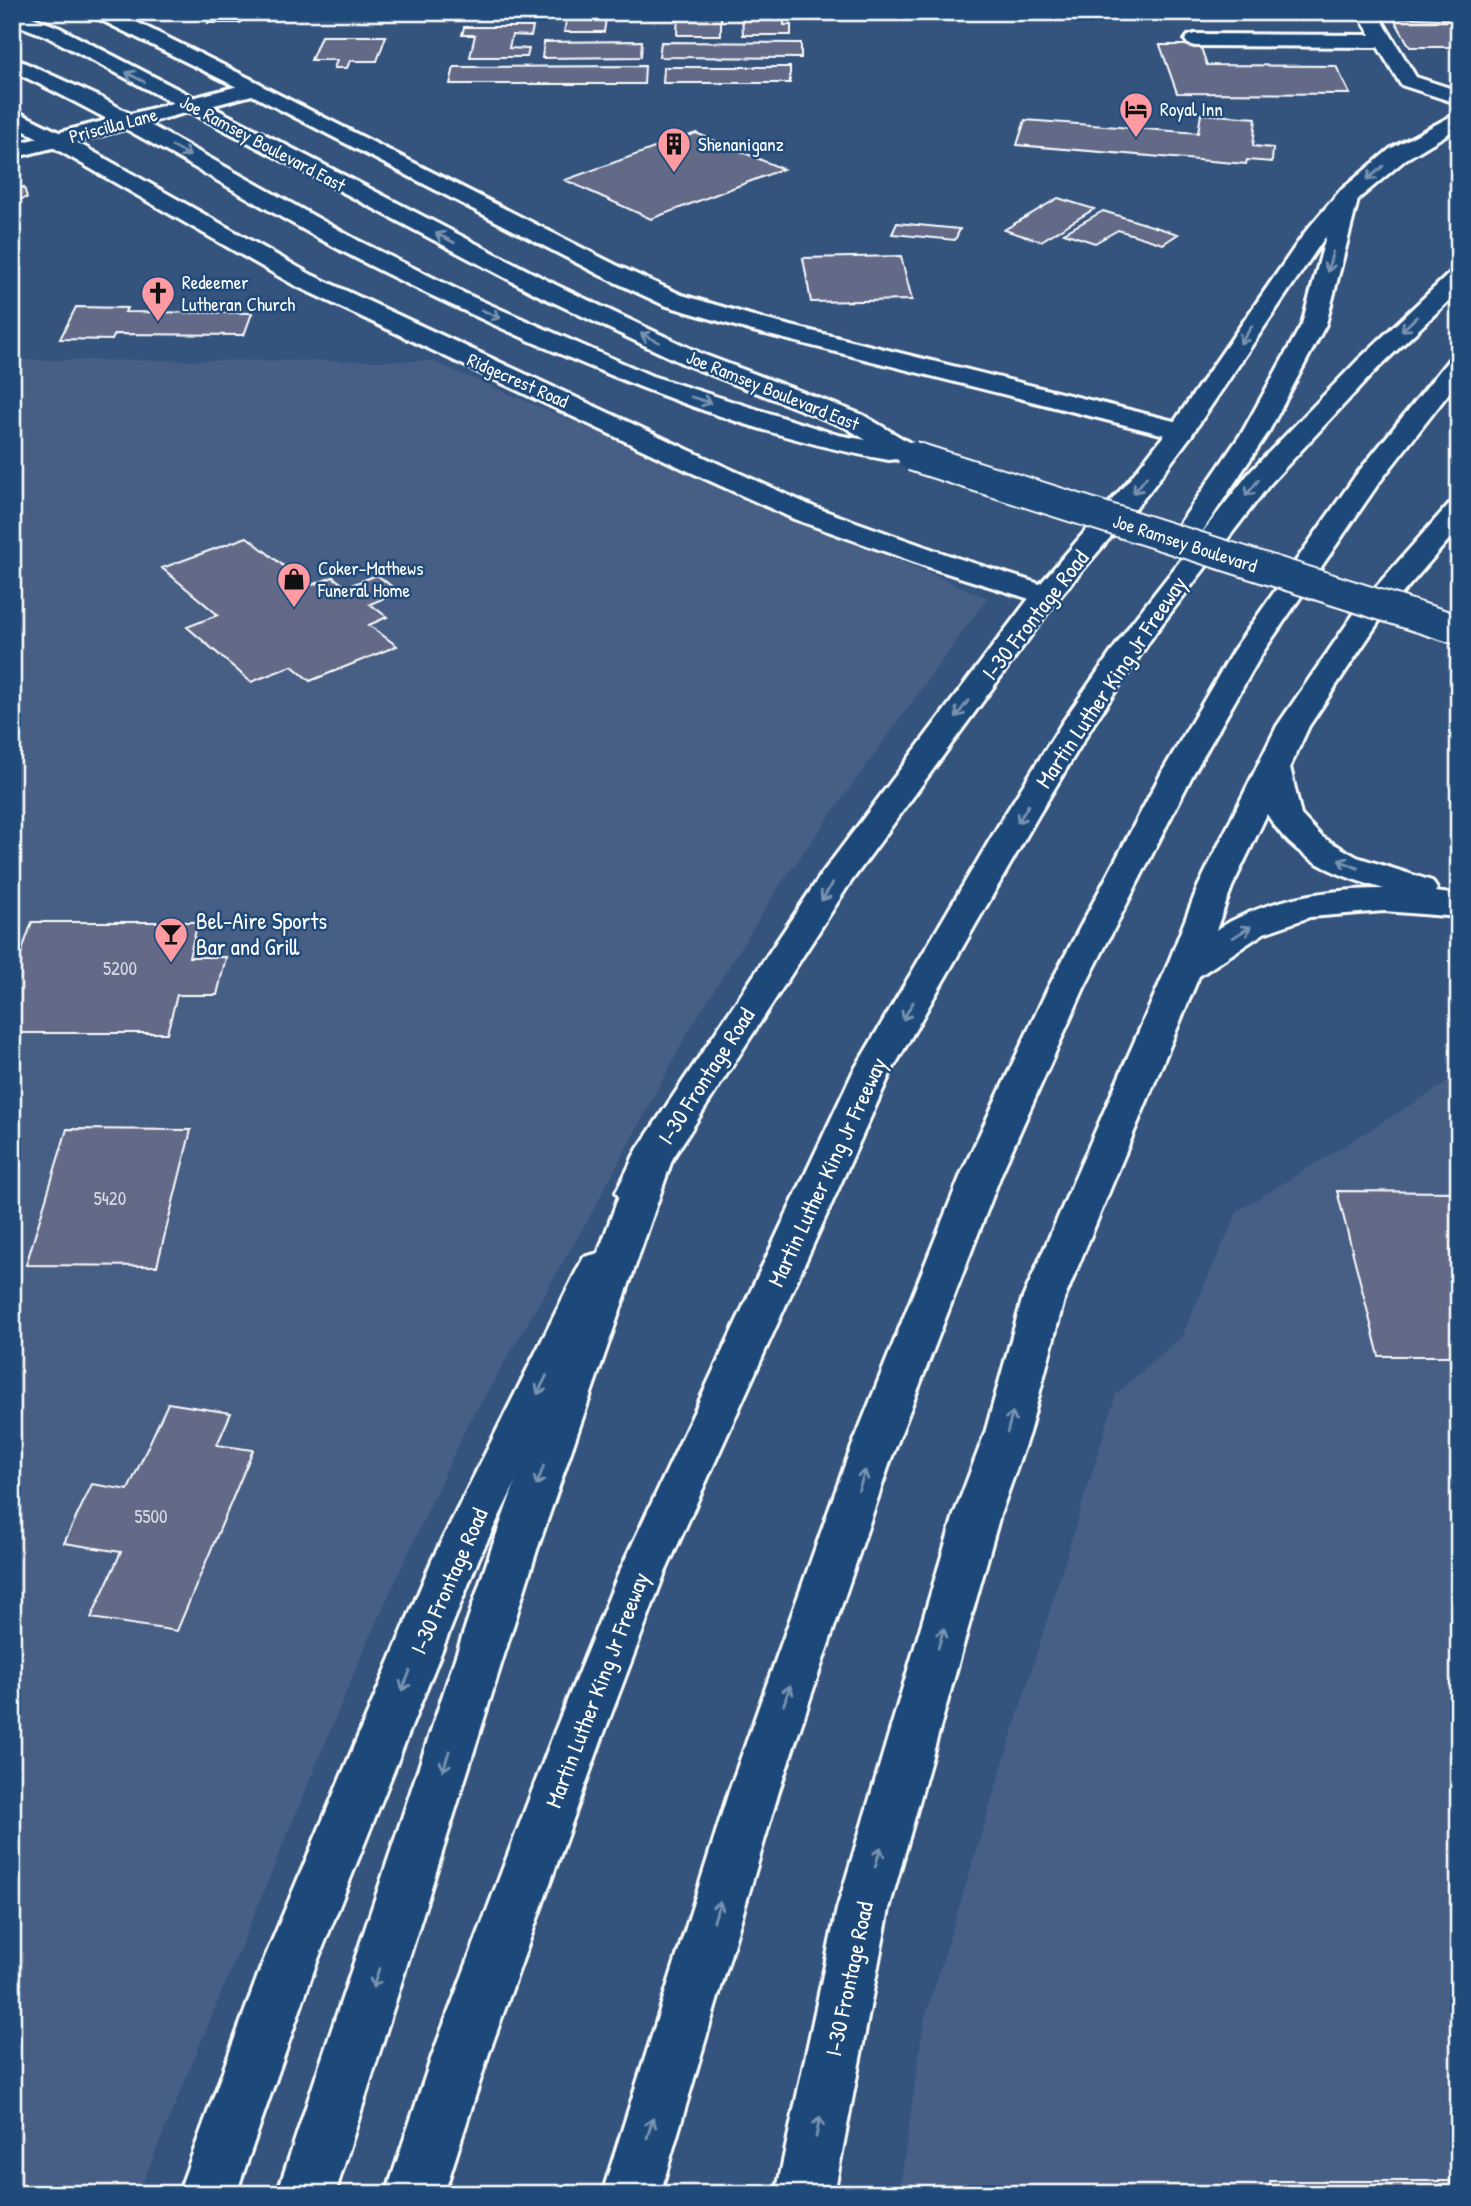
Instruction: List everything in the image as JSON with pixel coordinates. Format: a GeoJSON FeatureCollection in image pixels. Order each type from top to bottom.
{"type":"FeatureCollection","features":[{"type":"Feature","properties":{"kind":"main road"},"geometry":{"type":"LineString","coordinates":[[100,12],[610,271],[673,300],[758,325],[1181,430]]}},
{"type":"Feature","properties":{"kind":"main road"},"geometry":{"type":"LineString","coordinates":[[1367,12],[1408,82],[1459,98]]}},
{"type":"Feature","properties":{"kind":"main road","name":"Joe Ramsey Boulevard East"},"geometry":{"type":"LineString","coordinates":[[12,16],[53,32],[547,290],[694,359],[854,421],[912,456]]}},
{"type":"Feature","properties":{"kind":"main road"},"geometry":{"type":"LineString","coordinates":[[1195,40],[1384,41]]}},
{"type":"Feature","properties":{"kind":"main road","name":"Joe Ramsey Boulevard East"},"geometry":{"type":"LineString","coordinates":[[12,63],[128,121],[398,270],[643,382],[833,442],[912,456]]}},
{"type":"Feature","properties":{"kind":"main road","name":"Priscilla Lane"},"geometry":{"type":"LineString","coordinates":[[12,152],[254,88]]}},
{"type":"Feature","properties":{"kind":"main road","name":"Ridgecrest Road"},"geometry":{"type":"LineString","coordinates":[[12,115],[303,280],[696,464],[804,513],[944,563],[1046,595]]}},
{"type":"Feature","properties":{"kind":"main road","name":"I-30 Frontage Road"},"geometry":{"type":"LineString","coordinates":[[208,2194],[288,1967],[457,1558],[653,1157],[835,880],[1046,595],[1139,486],[1181,430],[1314,236],[1348,196],[1398,154],[1459,118]]}},
{"type":"Feature","properties":{"kind":"main road"},"geometry":{"type":"LineString","coordinates":[[1144,627],[1157,578],[1256,431],[1314,324],[1348,196]]}},
{"type":"Feature","properties":{"kind":"main road","name":"Martin Luther King Jr Freeway"},"geometry":{"type":"LineString","coordinates":[[415,2194],[460,2056],[579,1733],[641,1576],[872,1072],[1021,816],[1078,723],[1144,627],[1259,479],[1367,366],[1459,277]]}},
{"type":"Feature","properties":{"kind":"main road"},"geometry":{"type":"LineString","coordinates":[[631,2194],[754,1791],[869,1459],[982,1172],[1066,988],[1177,774],[1248,652],[1372,473],[1459,363]]}},
{"type":"Feature","properties":{"kind":"main road","name":"Joe Ramsey Boulevard"},"geometry":{"type":"LineString","coordinates":[[912,456],[1459,630]]}},
{"type":"Feature","properties":{"kind":"main road","name":"I-30 Frontage Road"},"geometry":{"type":"LineString","coordinates":[[805,2194],[863,1909],[977,1515],[1007,1433],[1042,1300],[1184,969],[1215,887],[1293,726],[1371,611],[1459,510]]}},
{"type":"Feature","properties":{"kind":"main road"},"geometry":{"type":"LineString","coordinates":[[1414,560],[1459,547]]}},
{"type":"Feature","properties":{"kind":"main road"},"geometry":{"type":"LineString","coordinates":[[1274,768],[1284,815],[1308,844],[1346,864],[1459,904]]}},
{"type":"Feature","properties":{"kind":"main road"},"geometry":{"type":"LineString","coordinates":[[1184,969],[1261,920],[1325,901],[1393,898],[1459,904]]}},
{"type":"Feature","properties":{"kind":"main road"},"geometry":{"type":"LineString","coordinates":[[306,2194],[514,1550],[653,1157]]}},
{"type":"Feature","properties":{"kind":"shaded area"},"geometry":{"type":"Polygon","coordinates":[[[12,360],[432,361],[987,598],[780,885],[690,1029],[589,1218],[466,1428],[368,1640],[138,2194],[12,2194],[12,360]]]}},
{"type":"Feature","properties":{"kind":"shaded area"},"geometry":{"type":"Polygon","coordinates":[[[1448,1082],[1459,1082],[1459,2194],[899,2194],[924,2021],[1116,1394],[1181,1337],[1238,1211],[1448,1082]]]}},
{"type":"Feature","properties":{"kind":"building"},"geometry":{"type":"Polygon","coordinates":[[[213,12],[256,12],[254,18],[243,18],[240,23],[208,23],[213,12]]]}},
{"type":"Feature","properties":{"kind":"building"},"geometry":{"type":"Polygon","coordinates":[[[456,12],[551,12],[550,19],[454,19],[456,12]]]}},
{"type":"Feature","properties":{"kind":"building"},"geometry":{"type":"Polygon","coordinates":[[[568,12],[607,12],[604,32],[564,32],[568,12]]]}},
{"type":"Feature","properties":{"kind":"building"},"geometry":{"type":"Polygon","coordinates":[[[678,12],[721,12],[721,35],[677,35],[678,12]]]}},
{"type":"Feature","properties":{"kind":"building"},"geometry":{"type":"Polygon","coordinates":[[[742,12],[789,12],[789,20],[784,20],[784,25],[791,25],[791,35],[743,35],[742,12]]]}},
{"type":"Feature","properties":{"kind":"building"},"geometry":{"type":"Polygon","coordinates":[[[1393,17],[1459,20],[1459,47],[1410,47],[1393,17]]]}},
{"type":"Feature","properties":{"kind":"building"},"geometry":{"type":"Polygon","coordinates":[[[464,27],[533,27],[531,36],[512,35],[509,48],[529,49],[527,57],[470,57],[475,35],[462,35],[464,27]]]}},
{"type":"Feature","properties":{"kind":"building"},"geometry":{"type":"Polygon","coordinates":[[[321,36],[386,36],[377,61],[350,61],[347,68],[334,68],[337,60],[311,60],[321,36]]]}},
{"type":"Feature","properties":{"kind":"building"},"geometry":{"type":"Polygon","coordinates":[[[642,41],[641,57],[542,58],[544,42],[642,41]]]}},
{"type":"Feature","properties":{"kind":"building"},"geometry":{"type":"Polygon","coordinates":[[[661,42],[801,43],[801,58],[659,57],[661,42]]]}},
{"type":"Feature","properties":{"kind":"building"},"geometry":{"type":"Polygon","coordinates":[[[1160,45],[1200,45],[1207,65],[1336,66],[1350,94],[1177,93],[1160,45]]]}},
{"type":"Feature","properties":{"kind":"building"},"geometry":{"type":"Polygon","coordinates":[[[645,66],[644,84],[450,84],[454,67],[645,66]]]}},
{"type":"Feature","properties":{"kind":"building"},"geometry":{"type":"Polygon","coordinates":[[[664,67],[790,67],[790,83],[663,83],[664,67]]]}},
{"type":"Feature","properties":{"kind":"building","name":"Royal Inn"},"geometry":{"type":"Polygon","coordinates":[[[1201,114],[1256,118],[1253,146],[1273,148],[1272,162],[1247,160],[1246,164],[1017,145],[1025,120],[1198,133],[1201,114]]]}},
{"type":"Feature","properties":{"kind":"building","name":"Shenaniganz"},"geometry":{"type":"Polygon","coordinates":[[[696,133],[783,169],[651,219],[565,180],[696,133]]]}},
{"type":"Feature","properties":{"kind":"building"},"geometry":{"type":"Polygon","coordinates":[[[24,187],[27,198],[12,200],[12,189],[24,187]]]}},
{"type":"Feature","properties":{"kind":"building"},"geometry":{"type":"Polygon","coordinates":[[[1058,198],[1094,209],[1041,241],[1004,230],[1058,198]]]}},
{"type":"Feature","properties":{"kind":"building"},"geometry":{"type":"Polygon","coordinates":[[[1103,211],[1178,234],[1163,244],[1118,230],[1095,243],[1064,233],[1103,211]]]}},
{"type":"Feature","properties":{"kind":"building"},"geometry":{"type":"Polygon","coordinates":[[[897,223],[960,229],[955,240],[892,234],[897,223]]]}},
{"type":"Feature","properties":{"kind":"building"},"geometry":{"type":"Polygon","coordinates":[[[901,256],[912,300],[811,302],[803,258],[901,256]]]}},
{"type":"Feature","properties":{"kind":"building","name":"Redeemer Lutheran Church"},"geometry":{"type":"Polygon","coordinates":[[[76,307],[127,308],[125,312],[252,313],[244,335],[115,334],[112,340],[60,339],[76,307]]]}},
{"type":"Feature","properties":{"kind":"building","name":"Coker-Mathews Funeral Home"},"geometry":{"type":"Polygon","coordinates":[[[247,537],[309,586],[333,577],[346,587],[377,575],[399,592],[370,604],[387,617],[369,625],[397,646],[310,681],[292,666],[251,682],[187,627],[218,615],[162,568],[247,537]]]}},
{"type":"Feature","properties":{"kind":"building"},"geometry":{"type":"Polygon","coordinates":[[[32,922],[198,922],[189,957],[226,957],[217,995],[177,995],[167,1033],[12,1033],[12,979],[32,922]]]}},
{"type":"Feature","properties":{"kind":"building"},"geometry":{"type":"Polygon","coordinates":[[[67,1129],[191,1130],[157,1266],[26,1265],[67,1129]]]}},
{"type":"Feature","properties":{"kind":"building"},"geometry":{"type":"Polygon","coordinates":[[[1337,1191],[1459,1192],[1459,1356],[1379,1356],[1337,1191]]]}},
{"type":"Feature","properties":{"kind":"building"},"geometry":{"type":"Polygon","coordinates":[[[168,1403],[231,1413],[217,1445],[253,1450],[177,1631],[91,1618],[121,1552],[64,1543],[92,1484],[128,1490],[168,1403]]]}},
{"type":"Feature","properties":{"kind":"building"},"geometry":{"type":"Polygon","coordinates":[[[1270,2181],[1459,2181],[1459,2194],[1272,2194],[1270,2181]]]}},
{"type":"Feature","properties":{"kind":"place","name":"Royal Inn"},"geometry":{"type":"Point","coordinates":[1136,139]}},
{"type":"Feature","properties":{"kind":"place","name":"Shenaniganz"},"geometry":{"type":"Point","coordinates":[674,174]}},
{"type":"Feature","properties":{"kind":"place","name":"Redeemer Lutheran Church"},"geometry":{"type":"Point","coordinates":[158,323]}},
{"type":"Feature","properties":{"kind":"place","name":"Coker-Mathews Funeral Home"},"geometry":{"type":"Point","coordinates":[294,609]}},
{"type":"Feature","properties":{"kind":"place","name":"Bel-Aire Sports Bar and Grill"},"geometry":{"type":"Point","coordinates":[171,964]}}]}
